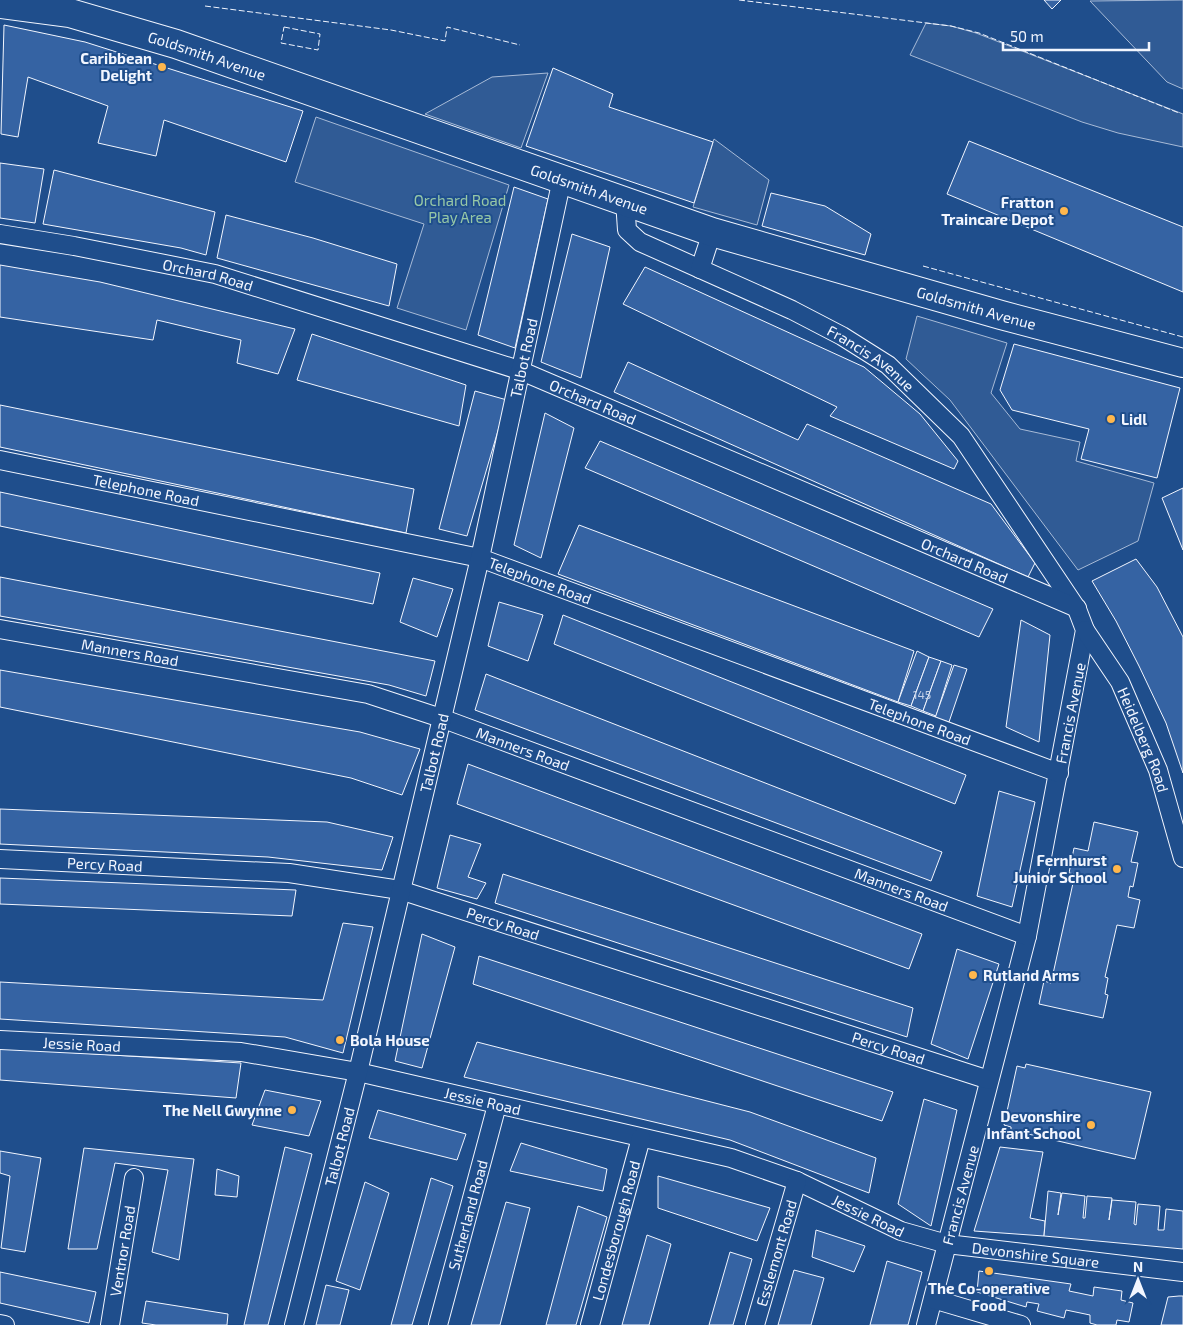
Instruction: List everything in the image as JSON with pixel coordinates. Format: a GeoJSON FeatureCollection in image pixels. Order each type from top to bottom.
{"type":"FeatureCollection","features":[{"type":"Feature","properties":{"kind":"main road","name":"Goldsmith Avenue"},"geometry":{"type":"LineString","coordinates":[[0,4],[70,13],[176,44],[712,232],[1001,315],[1183,363]]}},
{"type":"Feature","properties":{"kind":"street","name":"Talbot Road"},"geometry":{"type":"LineString","coordinates":[[294,1325],[358,1072],[480,558],[519,370],[562,179]]}},
{"type":"Feature","properties":{"kind":"street","name":"Francis Avenue"},"geometry":{"type":"LineString","coordinates":[[625,201],[627,230],[640,242],[792,310],[842,336],[888,366],[961,436],[1077,608],[1085,630],[1027,936],[926,1325]]}},
{"type":"Feature","properties":{"kind":"street"},"geometry":{"type":"LineString","coordinates":[[700,269],[712,232]]}},
{"type":"Feature","properties":{"kind":"street","name":"Orchard Road"},"geometry":{"type":"LineString","coordinates":[[0,234],[74,246],[214,274],[519,370],[1077,608]]}},
{"type":"Feature","properties":{"kind":"street","name":"Telephone Road"},"geometry":{"type":"LineString","coordinates":[[0,460],[480,558],[1059,773]]}},
{"type":"Feature","properties":{"kind":"street","name":"Manners Road"},"geometry":{"type":"LineString","coordinates":[[0,629],[368,694],[441,718],[1027,936]]}},
{"type":"Feature","properties":{"kind":"street","name":"Heidelberg Road"},"geometry":{"type":"LineString","coordinates":[[1085,630],[1120,682],[1158,770],[1183,858]]}},
{"type":"Feature","properties":{"kind":"street","name":"Percy Road"},"geometry":{"type":"LineString","coordinates":[[0,859],[288,873],[400,890],[989,1080]]}},
{"type":"Feature","properties":{"kind":"street","name":"Jessie Road"},"geometry":{"type":"LineString","coordinates":[[0,1040],[241,1052],[358,1072],[731,1158],[797,1180],[901,1231],[947,1244]]}},
{"type":"Feature","properties":{"kind":"street","name":"Sutherland Road"},"geometry":{"type":"LineString","coordinates":[[438,1325],[497,1105]]}},
{"type":"Feature","properties":{"kind":"street","name":"Londesborough Road"},"geometry":{"type":"LineString","coordinates":[[590,1325],[641,1138]]}},
{"type":"Feature","properties":{"kind":"street","name":"Ventnor Road"},"geometry":{"type":"LineString","coordinates":[[110,1325],[134,1178]]}},
{"type":"Feature","properties":{"kind":"street","name":"Esslemont Road"},"geometry":{"type":"LineString","coordinates":[[755,1325],[797,1180]]}},
{"type":"Feature","properties":{"kind":"street","name":"Devonshire Square"},"geometry":{"type":"LineString","coordinates":[[947,1244],[1183,1272]]}},
{"type":"Feature","properties":{"kind":"street"},"geometry":{"type":"LineString","coordinates":[[933,1300],[1021,1325]]}},
{"type":"Feature","properties":{"kind":"street"},"geometry":{"type":"LineString","coordinates":[[0,1324],[5,1325]]}},
{"type":"Feature","properties":{"kind":"shaded area"},"geometry":{"type":"Polygon","coordinates":[[[1183,0],[1183,89],[1167,82],[1090,1],[1183,0]]]}},
{"type":"Feature","properties":{"kind":"shaded area"},"geometry":{"type":"Polygon","coordinates":[[[926,23],[951,26],[976,33],[1183,114],[1183,147],[1118,133],[1082,122],[910,55],[926,23]]]}},
{"type":"Feature","properties":{"kind":"shaded area"},"geometry":{"type":"Polygon","coordinates":[[[548,73],[521,148],[425,114],[492,77],[548,73]]]}},
{"type":"Feature","properties":{"kind":"shaded area","name":"Orchard Road Play Area"},"geometry":{"type":"Polygon","coordinates":[[[316,117],[509,185],[466,330],[397,308],[424,224],[295,182],[316,117]]]}},
{"type":"Feature","properties":{"kind":"shaded area"},"geometry":{"type":"Polygon","coordinates":[[[714,139],[769,180],[757,225],[693,207],[714,139]]]}},
{"type":"Feature","properties":{"kind":"shaded area"},"geometry":{"type":"Polygon","coordinates":[[[917,316],[1007,343],[991,393],[1020,429],[1080,442],[1076,461],[1154,483],[1138,541],[1078,570],[950,400],[906,359],[917,316]]]}},
{"type":"Feature","properties":{"kind":"building"},"geometry":{"type":"Polygon","coordinates":[[[1044,0],[1061,0],[1052,9],[1044,0]]]}},
{"type":"Feature","properties":{"kind":"building"},"geometry":{"type":"Polygon","coordinates":[[[4,25],[85,42],[303,111],[286,162],[164,120],[156,156],[98,143],[108,106],[28,77],[18,137],[1,134],[4,25]]]}},
{"type":"Feature","properties":{"kind":"building"},"geometry":{"type":"Polygon","coordinates":[[[553,68],[613,94],[609,107],[713,142],[694,203],[526,146],[553,68]]]}},
{"type":"Feature","properties":{"kind":"building","name":"Fratton Traincare Depot"},"geometry":{"type":"Polygon","coordinates":[[[969,141],[1183,227],[1183,292],[947,194],[969,141]]]}},
{"type":"Feature","properties":{"kind":"building"},"geometry":{"type":"Polygon","coordinates":[[[0,163],[44,169],[35,223],[0,218],[0,163]]]}},
{"type":"Feature","properties":{"kind":"building"},"geometry":{"type":"Polygon","coordinates":[[[54,170],[215,212],[206,255],[181,248],[43,224],[54,170]]]}},
{"type":"Feature","properties":{"kind":"building"},"geometry":{"type":"Polygon","coordinates":[[[514,187],[548,199],[515,348],[478,335],[514,187]]]}},
{"type":"Feature","properties":{"kind":"building"},"geometry":{"type":"Polygon","coordinates":[[[771,193],[825,206],[871,234],[865,255],[762,226],[771,193]]]}},
{"type":"Feature","properties":{"kind":"building"},"geometry":{"type":"Polygon","coordinates":[[[226,215],[313,238],[397,264],[389,306],[217,258],[226,215]]]}},
{"type":"Feature","properties":{"kind":"building"},"geometry":{"type":"Polygon","coordinates":[[[572,234],[610,247],[581,378],[541,362],[572,234]]]}},
{"type":"Feature","properties":{"kind":"building"},"geometry":{"type":"Polygon","coordinates":[[[0,265],[100,282],[295,329],[278,374],[237,363],[241,340],[157,320],[153,340],[0,317],[0,265]]]}},
{"type":"Feature","properties":{"kind":"building"},"geometry":{"type":"Polygon","coordinates":[[[645,267],[864,367],[920,414],[958,461],[954,469],[830,416],[837,407],[623,304],[645,267]]]}},
{"type":"Feature","properties":{"kind":"building"},"geometry":{"type":"Polygon","coordinates":[[[312,334],[466,385],[459,426],[297,380],[312,334]]]}},
{"type":"Feature","properties":{"kind":"building","name":"Lidl"},"geometry":{"type":"Polygon","coordinates":[[[1014,344],[1180,388],[1157,478],[1081,459],[1089,429],[1012,410],[1000,390],[1014,344]]]}},
{"type":"Feature","properties":{"kind":"building"},"geometry":{"type":"Polygon","coordinates":[[[628,362],[798,440],[807,424],[991,504],[1035,563],[1028,577],[614,392],[628,362]]]}},
{"type":"Feature","properties":{"kind":"building"},"geometry":{"type":"Polygon","coordinates":[[[475,391],[507,400],[467,536],[439,529],[475,391]]]}},
{"type":"Feature","properties":{"kind":"building"},"geometry":{"type":"Polygon","coordinates":[[[0,405],[414,489],[406,533],[0,447],[0,405]]]}},
{"type":"Feature","properties":{"kind":"building"},"geometry":{"type":"Polygon","coordinates":[[[545,413],[574,428],[541,558],[514,545],[545,413]]]}},
{"type":"Feature","properties":{"kind":"building"},"geometry":{"type":"Polygon","coordinates":[[[600,441],[993,609],[979,637],[585,468],[600,441]]]}},
{"type":"Feature","properties":{"kind":"building"},"geometry":{"type":"Polygon","coordinates":[[[1183,488],[1183,550],[1162,498],[1183,488]]]}},
{"type":"Feature","properties":{"kind":"building"},"geometry":{"type":"Polygon","coordinates":[[[0,492],[380,573],[373,604],[0,526],[0,492]]]}},
{"type":"Feature","properties":{"kind":"building"},"geometry":{"type":"Polygon","coordinates":[[[579,525],[914,651],[898,702],[558,574],[579,525]]]}},
{"type":"Feature","properties":{"kind":"building"},"geometry":{"type":"Polygon","coordinates":[[[1136,559],[1157,587],[1183,637],[1183,773],[1166,723],[1139,666],[1116,621],[1092,581],[1136,559]]]}},
{"type":"Feature","properties":{"kind":"building"},"geometry":{"type":"Polygon","coordinates":[[[0,577],[435,661],[426,696],[389,685],[0,616],[0,577]]]}},
{"type":"Feature","properties":{"kind":"building"},"geometry":{"type":"Polygon","coordinates":[[[413,578],[453,589],[437,637],[400,622],[413,578]]]}},
{"type":"Feature","properties":{"kind":"building"},"geometry":{"type":"Polygon","coordinates":[[[499,602],[543,615],[528,661],[488,646],[499,602]]]}},
{"type":"Feature","properties":{"kind":"building"},"geometry":{"type":"Polygon","coordinates":[[[563,615],[966,775],[955,804],[554,644],[563,615]]]}},
{"type":"Feature","properties":{"kind":"building"},"geometry":{"type":"Polygon","coordinates":[[[1021,620],[1050,635],[1039,742],[1006,727],[1021,620]]]}},
{"type":"Feature","properties":{"kind":"building"},"geometry":{"type":"Polygon","coordinates":[[[917,651],[929,657],[911,706],[898,702],[917,651]]]}},
{"type":"Feature","properties":{"kind":"building"},"geometry":{"type":"Polygon","coordinates":[[[929,657],[941,661],[923,711],[911,706],[929,657]]]}},
{"type":"Feature","properties":{"kind":"building"},"geometry":{"type":"Polygon","coordinates":[[[941,661],[952,665],[936,716],[923,711],[941,661]]]}},
{"type":"Feature","properties":{"kind":"building"},"geometry":{"type":"Polygon","coordinates":[[[954,665],[967,669],[949,722],[935,718],[954,665]]]}},
{"type":"Feature","properties":{"kind":"building"},"geometry":{"type":"Polygon","coordinates":[[[0,670],[360,732],[420,749],[402,795],[351,778],[0,707],[0,670]]]}},
{"type":"Feature","properties":{"kind":"building"},"geometry":{"type":"Polygon","coordinates":[[[486,674],[942,852],[931,881],[475,710],[486,674]]]}},
{"type":"Feature","properties":{"kind":"building"},"geometry":{"type":"Polygon","coordinates":[[[468,764],[922,934],[909,969],[457,804],[468,764]]]}},
{"type":"Feature","properties":{"kind":"building"},"geometry":{"type":"Polygon","coordinates":[[[999,791],[1035,802],[1012,907],[977,896],[999,791]]]}},
{"type":"Feature","properties":{"kind":"building"},"geometry":{"type":"Polygon","coordinates":[[[0,809],[327,822],[393,837],[382,870],[268,857],[0,844],[0,809]]]}},
{"type":"Feature","properties":{"kind":"building"},"geometry":{"type":"Polygon","coordinates":[[[1094,822],[1138,832],[1131,862],[1138,863],[1133,887],[1130,886],[1128,897],[1140,900],[1134,928],[1117,925],[1105,977],[1108,978],[1105,994],[1108,995],[1103,1018],[1039,1004],[1044,981],[1051,983],[1075,874],[1069,873],[1074,848],[1088,851],[1094,822]]]}},
{"type":"Feature","properties":{"kind":"building"},"geometry":{"type":"Polygon","coordinates":[[[450,835],[481,844],[468,877],[486,883],[477,899],[437,888],[450,835]]]}},
{"type":"Feature","properties":{"kind":"building"},"geometry":{"type":"Polygon","coordinates":[[[503,874],[913,1008],[907,1037],[495,903],[503,874]]]}},
{"type":"Feature","properties":{"kind":"building"},"geometry":{"type":"Polygon","coordinates":[[[0,878],[296,890],[292,916],[0,904],[0,878]]]}},
{"type":"Feature","properties":{"kind":"building"},"geometry":{"type":"Polygon","coordinates":[[[343,923],[373,927],[343,1053],[285,1037],[0,1019],[0,982],[323,1000],[343,923]]]}},
{"type":"Feature","properties":{"kind":"building"},"geometry":{"type":"Polygon","coordinates":[[[422,934],[455,947],[422,1068],[395,1061],[422,934]]]}},
{"type":"Feature","properties":{"kind":"building"},"geometry":{"type":"Polygon","coordinates":[[[957,949],[999,964],[968,1059],[931,1044],[957,949]]]}},
{"type":"Feature","properties":{"kind":"building"},"geometry":{"type":"Polygon","coordinates":[[[479,956],[893,1092],[882,1121],[473,984],[479,956]]]}},
{"type":"Feature","properties":{"kind":"building"},"geometry":{"type":"Polygon","coordinates":[[[477,1042],[750,1112],[876,1158],[869,1193],[730,1140],[464,1077],[477,1042]]]}},
{"type":"Feature","properties":{"kind":"building"},"geometry":{"type":"Polygon","coordinates":[[[0,1048],[241,1063],[236,1098],[0,1080],[0,1048]]]}},
{"type":"Feature","properties":{"kind":"building","name":"Devonshire Infant School"},"geometry":{"type":"Polygon","coordinates":[[[1026,1064],[1151,1092],[1135,1159],[1011,1130],[1011,1127],[1004,1125],[1017,1066],[1025,1068],[1026,1064]]]}},
{"type":"Feature","properties":{"kind":"building"},"geometry":{"type":"Polygon","coordinates":[[[265,1090],[321,1101],[309,1136],[252,1125],[265,1090]]]}},
{"type":"Feature","properties":{"kind":"building"},"geometry":{"type":"Polygon","coordinates":[[[924,1099],[957,1110],[931,1226],[898,1204],[924,1099]]]}},
{"type":"Feature","properties":{"kind":"building"},"geometry":{"type":"Polygon","coordinates":[[[378,1110],[466,1134],[457,1160],[369,1138],[378,1110]]]}},
{"type":"Feature","properties":{"kind":"building"},"geometry":{"type":"Polygon","coordinates":[[[521,1143],[607,1169],[603,1191],[510,1171],[521,1143]]]}},
{"type":"Feature","properties":{"kind":"building"},"geometry":{"type":"Polygon","coordinates":[[[285,1147],[312,1154],[268,1325],[244,1325],[285,1147]]]}},
{"type":"Feature","properties":{"kind":"building"},"geometry":{"type":"Polygon","coordinates":[[[1000,1147],[1043,1152],[1030,1218],[1045,1221],[1044,1236],[974,1231],[1000,1147]]]}},
{"type":"Feature","properties":{"kind":"building"},"geometry":{"type":"Polygon","coordinates":[[[84,1148],[194,1159],[179,1260],[152,1252],[168,1170],[115,1163],[97,1249],[68,1249],[84,1148]]]}},
{"type":"Feature","properties":{"kind":"building"},"geometry":{"type":"Polygon","coordinates":[[[0,1151],[41,1158],[25,1252],[1,1248],[10,1176],[0,1173],[0,1151]]]}},
{"type":"Feature","properties":{"kind":"building"},"geometry":{"type":"Polygon","coordinates":[[[217,1169],[239,1176],[237,1197],[215,1195],[217,1169]]]}},
{"type":"Feature","properties":{"kind":"building"},"geometry":{"type":"Polygon","coordinates":[[[658,1176],[770,1208],[757,1241],[658,1208],[658,1176]]]}},
{"type":"Feature","properties":{"kind":"building"},"geometry":{"type":"Polygon","coordinates":[[[431,1178],[453,1186],[412,1325],[391,1325],[431,1178]]]}},
{"type":"Feature","properties":{"kind":"building"},"geometry":{"type":"Polygon","coordinates":[[[365,1182],[389,1193],[360,1290],[336,1281],[365,1182]]]}},
{"type":"Feature","properties":{"kind":"building"},"geometry":{"type":"Polygon","coordinates":[[[1048,1191],[1061,1193],[1058,1215],[1062,1193],[1085,1196],[1083,1218],[1085,1218],[1087,1196],[1112,1198],[1109,1220],[1112,1200],[1136,1202],[1134,1224],[1136,1225],[1138,1204],[1160,1206],[1158,1230],[1164,1230],[1166,1209],[1183,1211],[1183,1249],[1044,1236],[1048,1191]]]}},
{"type":"Feature","properties":{"kind":"building"},"geometry":{"type":"Polygon","coordinates":[[[506,1202],[530,1208],[500,1325],[471,1325],[506,1202]]]}},
{"type":"Feature","properties":{"kind":"building"},"geometry":{"type":"Polygon","coordinates":[[[578,1206],[607,1217],[576,1325],[546,1325],[578,1206]]]}},
{"type":"Feature","properties":{"kind":"building"},"geometry":{"type":"Polygon","coordinates":[[[816,1230],[865,1246],[854,1272],[812,1257],[816,1230]]]}},
{"type":"Feature","properties":{"kind":"building"},"geometry":{"type":"Polygon","coordinates":[[[647,1235],[671,1244],[649,1325],[622,1325],[647,1235]]]}},
{"type":"Feature","properties":{"kind":"building"},"geometry":{"type":"Polygon","coordinates":[[[730,1252],[752,1259],[733,1325],[709,1325],[730,1252]]]}},
{"type":"Feature","properties":{"kind":"building"},"geometry":{"type":"Polygon","coordinates":[[[887,1261],[922,1272],[908,1325],[870,1325],[887,1261]]]}},
{"type":"Feature","properties":{"kind":"building"},"geometry":{"type":"Polygon","coordinates":[[[794,1270],[824,1278],[811,1325],[778,1325],[794,1270]]]}},
{"type":"Feature","properties":{"kind":"building"},"geometry":{"type":"Polygon","coordinates":[[[979,1271],[1071,1284],[1069,1291],[1093,1296],[1094,1287],[1122,1291],[1121,1300],[1133,1303],[1129,1322],[1117,1320],[1116,1325],[1097,1325],[1090,1323],[1090,1315],[1066,1310],[1064,1318],[1037,1311],[1039,1304],[1027,1302],[1026,1307],[977,1292],[979,1271]]]}},
{"type":"Feature","properties":{"kind":"building"},"geometry":{"type":"Polygon","coordinates":[[[0,1272],[96,1292],[89,1323],[0,1303],[0,1272]]]}},
{"type":"Feature","properties":{"kind":"building"},"geometry":{"type":"Polygon","coordinates":[[[326,1285],[349,1290],[340,1325],[316,1325],[326,1285]]]}},
{"type":"Feature","properties":{"kind":"building"},"geometry":{"type":"Polygon","coordinates":[[[1183,1296],[1183,1325],[1161,1325],[1168,1297],[1183,1296]]]}},
{"type":"Feature","properties":{"kind":"building"},"geometry":{"type":"Polygon","coordinates":[[[146,1301],[228,1314],[227,1325],[156,1325],[142,1323],[146,1301]]]}},
{"type":"Feature","properties":{"kind":"fence"},"geometry":{"type":"LineString","coordinates":[[739,0],[951,26],[979,33],[1179,113]]}},
{"type":"Feature","properties":{"kind":"fence"},"geometry":{"type":"LineString","coordinates":[[205,6],[391,30],[445,41],[447,27],[520,45]]}},
{"type":"Feature","properties":{"kind":"fence"},"geometry":{"type":"LineString","coordinates":[[284,27],[320,34],[318,50],[281,43],[284,27]]}},
{"type":"Feature","properties":{"kind":"fence"},"geometry":{"type":"LineString","coordinates":[[923,266],[1183,337]]}},
{"type":"Feature","properties":{"kind":"place","name":"Caribbean Delight"},"geometry":{"type":"Point","coordinates":[162,67]}},
{"type":"Feature","properties":{"kind":"place","name":"Fratton Traincare Depot"},"geometry":{"type":"Point","coordinates":[1064,211]}},
{"type":"Feature","properties":{"kind":"place","name":"Lidl"},"geometry":{"type":"Point","coordinates":[1111,419]}},
{"type":"Feature","properties":{"kind":"place","name":"Fernhurst Junior School"},"geometry":{"type":"Point","coordinates":[1117,869]}},
{"type":"Feature","properties":{"kind":"place","name":"Rutland Arms"},"geometry":{"type":"Point","coordinates":[973,975]}},
{"type":"Feature","properties":{"kind":"place","name":"Bola House"},"geometry":{"type":"Point","coordinates":[340,1040]}},
{"type":"Feature","properties":{"kind":"place","name":"The Nell Gwynne"},"geometry":{"type":"Point","coordinates":[292,1110]}},
{"type":"Feature","properties":{"kind":"place","name":"Devonshire Infant School"},"geometry":{"type":"Point","coordinates":[1091,1125]}},
{"type":"Feature","properties":{"kind":"place","name":"The Co-operative Food"},"geometry":{"type":"Point","coordinates":[989,1271]}}]}
